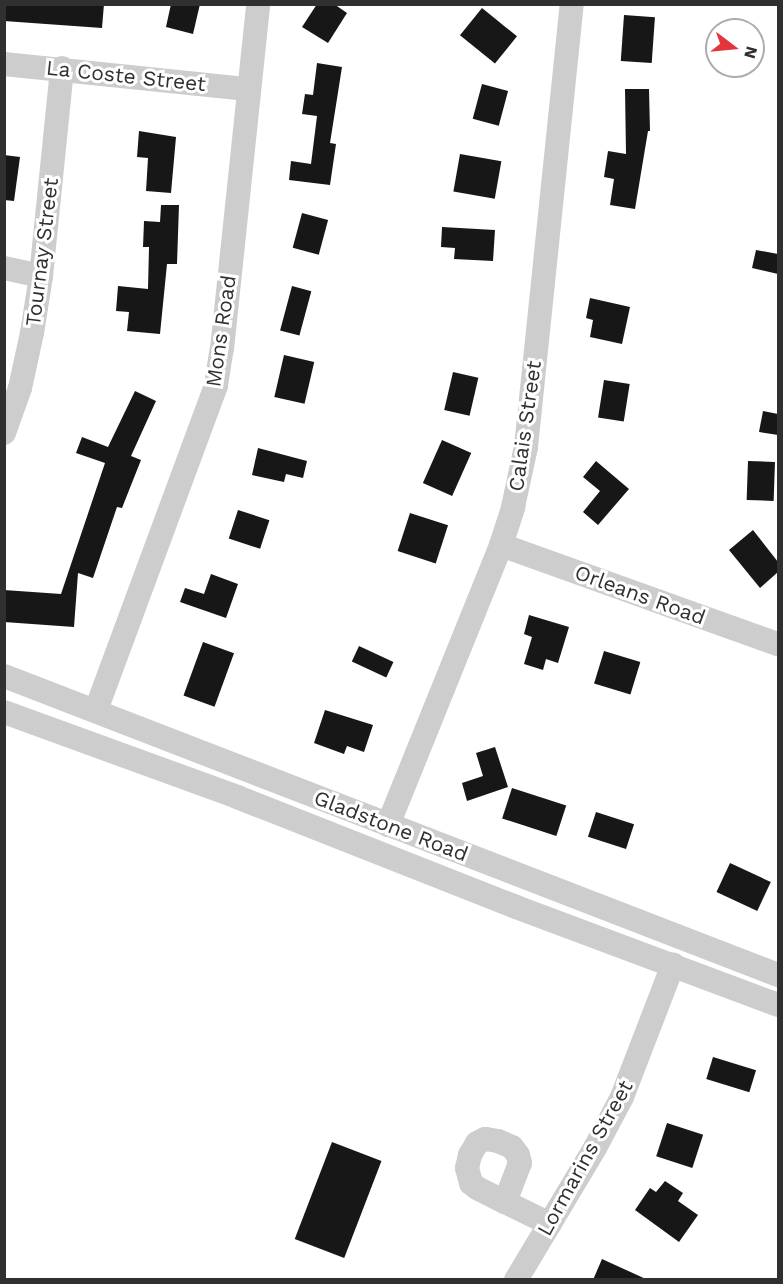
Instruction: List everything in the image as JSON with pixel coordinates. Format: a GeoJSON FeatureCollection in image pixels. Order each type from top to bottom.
{"type":"FeatureCollection","features":[{"type":"Feature","properties":{"kind":"street","name":"Mons Road"},"geometry":{"type":"LineString","coordinates":[[96,710],[216,385],[222,349],[258,4]]}},
{"type":"Feature","properties":{"kind":"street","name":"Calais Street"},"geometry":{"type":"LineString","coordinates":[[388,825],[501,545],[513,507],[526,447],[572,4]]}},
{"type":"Feature","properties":{"kind":"street","name":"La Coste Street"},"geometry":{"type":"LineString","coordinates":[[4,64],[62,68],[248,89]]}},
{"type":"Feature","properties":{"kind":"street","name":"Tournay Street"},"geometry":{"type":"LineString","coordinates":[[4,433],[12,386],[33,333],[62,68]]}},
{"type":"Feature","properties":{"kind":"street"},"geometry":{"type":"LineString","coordinates":[[4,268],[41,276]]}},
{"type":"Feature","properties":{"kind":"street","name":"Orleans Road"},"geometry":{"type":"LineString","coordinates":[[501,545],[778,644]]}},
{"type":"Feature","properties":{"kind":"street","name":"Gladstone Road"},"geometry":{"type":"LineString","coordinates":[[4,676],[778,975]]}},
{"type":"Feature","properties":{"kind":"street"},"geometry":{"type":"LineString","coordinates":[[60,731],[71,700]]}},
{"type":"Feature","properties":{"kind":"street","name":"Gladstone Road"},"geometry":{"type":"LineString","coordinates":[[4,712],[109,749],[778,1005]]}},
{"type":"Feature","properties":{"kind":"street"},"geometry":{"type":"LineString","coordinates":[[109,749],[119,719]]}},
{"type":"Feature","properties":{"kind":"street"},"geometry":{"type":"LineString","coordinates":[[354,843],[364,815]]}},
{"type":"Feature","properties":{"kind":"street"},"geometry":{"type":"LineString","coordinates":[[401,862],[410,850],[412,834]]}},
{"type":"Feature","properties":{"kind":"street"},"geometry":{"type":"LineString","coordinates":[[650,956],[661,930]]}},
{"type":"Feature","properties":{"kind":"street","name":"Lormarins Street"},"geometry":{"type":"LineString","coordinates":[[516,1280],[622,1097],[683,969],[700,964],[704,947]]}},
{"type":"Feature","properties":{"kind":"street"},"geometry":{"type":"LineString","coordinates":[[505,1202],[550,1224]]}},
{"type":"Feature","properties":{"kind":"building"},"geometry":{"type":"Polygon","coordinates":[[[4,4],[104,4],[102,28],[4,21],[4,4]]]}},
{"type":"Feature","properties":{"kind":"building"},"geometry":{"type":"Polygon","coordinates":[[[171,4],[200,4],[193,34],[166,27],[171,4]]]}},
{"type":"Feature","properties":{"kind":"building"},"geometry":{"type":"Polygon","coordinates":[[[317,4],[334,4],[347,13],[328,43],[302,27],[317,4]]]}},
{"type":"Feature","properties":{"kind":"building"},"geometry":{"type":"Polygon","coordinates":[[[482,8],[517,36],[495,64],[460,35],[482,8]]]}},
{"type":"Feature","properties":{"kind":"building"},"geometry":{"type":"Polygon","coordinates":[[[624,15],[655,17],[652,63],[621,61],[624,15]]]}},
{"type":"Feature","properties":{"kind":"building"},"geometry":{"type":"Polygon","coordinates":[[[317,63],[342,67],[330,143],[336,144],[330,185],[289,180],[291,161],[311,164],[317,116],[302,114],[305,94],[313,95],[317,63]]]}},
{"type":"Feature","properties":{"kind":"building"},"geometry":{"type":"Polygon","coordinates":[[[482,84],[508,91],[499,126],[473,119],[482,84]]]}},
{"type":"Feature","properties":{"kind":"building"},"geometry":{"type":"Polygon","coordinates":[[[625,89],[649,89],[650,131],[648,131],[635,209],[610,205],[614,179],[604,177],[608,151],[626,154],[625,89]]]}},
{"type":"Feature","properties":{"kind":"building"},"geometry":{"type":"Polygon","coordinates":[[[139,131],[176,137],[171,193],[146,191],[148,158],[137,157],[139,131]]]}},
{"type":"Feature","properties":{"kind":"building"},"geometry":{"type":"Polygon","coordinates":[[[460,154],[501,161],[495,199],[453,191],[460,154]]]}},
{"type":"Feature","properties":{"kind":"building"},"geometry":{"type":"Polygon","coordinates":[[[4,155],[20,157],[14,201],[4,200],[4,155]]]}},
{"type":"Feature","properties":{"kind":"building"},"geometry":{"type":"Polygon","coordinates":[[[161,205],[179,205],[177,264],[167,264],[160,334],[127,331],[129,312],[116,311],[118,286],[148,289],[149,247],[143,247],[144,221],[160,222],[161,205]]]}},
{"type":"Feature","properties":{"kind":"building"},"geometry":{"type":"Polygon","coordinates":[[[302,213],[328,220],[319,255],[293,248],[302,213]]]}},
{"type":"Feature","properties":{"kind":"building"},"geometry":{"type":"Polygon","coordinates":[[[442,227],[495,230],[493,261],[454,259],[455,248],[441,247],[442,227]]]}},
{"type":"Feature","properties":{"kind":"building"},"geometry":{"type":"Polygon","coordinates":[[[756,250],[778,254],[778,274],[752,268],[756,250]]]}},
{"type":"Feature","properties":{"kind":"building"},"geometry":{"type":"Polygon","coordinates":[[[292,286],[311,291],[299,336],[280,330],[292,286]]]}},
{"type":"Feature","properties":{"kind":"building"},"geometry":{"type":"Polygon","coordinates":[[[590,298],[630,307],[622,344],[590,337],[593,320],[586,318],[590,298]]]}},
{"type":"Feature","properties":{"kind":"building"},"geometry":{"type":"Polygon","coordinates":[[[284,355],[314,362],[305,404],[274,397],[284,355]]]}},
{"type":"Feature","properties":{"kind":"building"},"geometry":{"type":"Polygon","coordinates":[[[453,372],[478,378],[470,416],[444,410],[453,372]]]}},
{"type":"Feature","properties":{"kind":"building"},"geometry":{"type":"Polygon","coordinates":[[[604,380],[630,384],[624,422],[598,418],[604,380]]]}},
{"type":"Feature","properties":{"kind":"building"},"geometry":{"type":"Polygon","coordinates":[[[135,391],[156,401],[131,456],[141,460],[122,508],[117,507],[93,578],[78,573],[74,627],[4,622],[4,590],[61,594],[105,463],[76,453],[82,437],[108,447],[135,391]]]}},
{"type":"Feature","properties":{"kind":"building"},"geometry":{"type":"Polygon","coordinates":[[[763,411],[778,414],[778,435],[759,432],[763,411]]]}},
{"type":"Feature","properties":{"kind":"building"},"geometry":{"type":"Polygon","coordinates":[[[442,440],[471,453],[452,496],[423,483],[442,440]]]}},
{"type":"Feature","properties":{"kind":"building"},"geometry":{"type":"Polygon","coordinates":[[[258,448],[307,461],[303,478],[286,474],[284,482],[252,475],[258,448]]]}},
{"type":"Feature","properties":{"kind":"building"},"geometry":{"type":"Polygon","coordinates":[[[596,461],[629,489],[598,525],[583,512],[600,491],[583,477],[596,461]]]}},
{"type":"Feature","properties":{"kind":"building"},"geometry":{"type":"Polygon","coordinates":[[[748,461],[775,462],[774,501],[747,500],[748,461]]]}},
{"type":"Feature","properties":{"kind":"building"},"geometry":{"type":"Polygon","coordinates":[[[238,510],[269,520],[260,549],[229,539],[238,510]]]}},
{"type":"Feature","properties":{"kind":"building"},"geometry":{"type":"Polygon","coordinates":[[[410,513],[448,525],[436,563],[398,551],[410,513]]]}},
{"type":"Feature","properties":{"kind":"building"},"geometry":{"type":"Polygon","coordinates":[[[753,530],[778,562],[778,572],[760,588],[729,550],[753,530]]]}},
{"type":"Feature","properties":{"kind":"building"},"geometry":{"type":"Polygon","coordinates":[[[211,574],[238,584],[226,618],[180,602],[185,588],[204,594],[211,574]]]}},
{"type":"Feature","properties":{"kind":"building"},"geometry":{"type":"Polygon","coordinates":[[[529,615],[569,627],[558,663],[546,659],[543,670],[524,664],[532,637],[524,634],[529,615]]]}},
{"type":"Feature","properties":{"kind":"building"},"geometry":{"type":"Polygon","coordinates":[[[203,642],[234,653],[215,707],[184,696],[203,642]]]}},
{"type":"Feature","properties":{"kind":"building"},"geometry":{"type":"Polygon","coordinates":[[[359,646],[393,662],[386,677],[352,661],[359,646]]]}},
{"type":"Feature","properties":{"kind":"building"},"geometry":{"type":"Polygon","coordinates":[[[604,651],[640,662],[630,695],[594,684],[604,651]]]}},
{"type":"Feature","properties":{"kind":"building"},"geometry":{"type":"Polygon","coordinates":[[[325,710],[373,725],[364,752],[347,746],[344,754],[314,743],[325,710]]]}},
{"type":"Feature","properties":{"kind":"building"},"geometry":{"type":"Polygon","coordinates":[[[495,747],[508,787],[467,801],[462,783],[483,776],[476,753],[495,747]]]}},
{"type":"Feature","properties":{"kind":"building"},"geometry":{"type":"Polygon","coordinates":[[[512,788],[566,806],[556,836],[502,818],[512,788]]]}},
{"type":"Feature","properties":{"kind":"building"},"geometry":{"type":"Polygon","coordinates":[[[596,812],[634,824],[626,849],[588,837],[596,812]]]}},
{"type":"Feature","properties":{"kind":"building"},"geometry":{"type":"Polygon","coordinates":[[[730,863],[771,882],[757,911],[716,892],[730,863]]]}},
{"type":"Feature","properties":{"kind":"building"},"geometry":{"type":"Polygon","coordinates":[[[713,1057],[756,1070],[749,1092],[706,1079],[713,1057]]]}},
{"type":"Feature","properties":{"kind":"building"},"geometry":{"type":"Polygon","coordinates":[[[667,1123],[703,1135],[692,1168],[656,1156],[667,1123]]]}},
{"type":"Feature","properties":{"kind":"building"},"geometry":{"type":"Polygon","coordinates":[[[332,1142],[381,1161],[344,1258],[295,1239],[332,1142]]]}},
{"type":"Feature","properties":{"kind":"building"},"geometry":{"type":"Polygon","coordinates":[[[665,1181],[683,1193],[678,1201],[698,1215],[679,1242],[635,1210],[650,1188],[656,1192],[665,1181]]]}},
{"type":"Feature","properties":{"kind":"building"},"geometry":{"type":"Polygon","coordinates":[[[602,1259],[648,1280],[593,1280],[602,1259]]]}}]}
